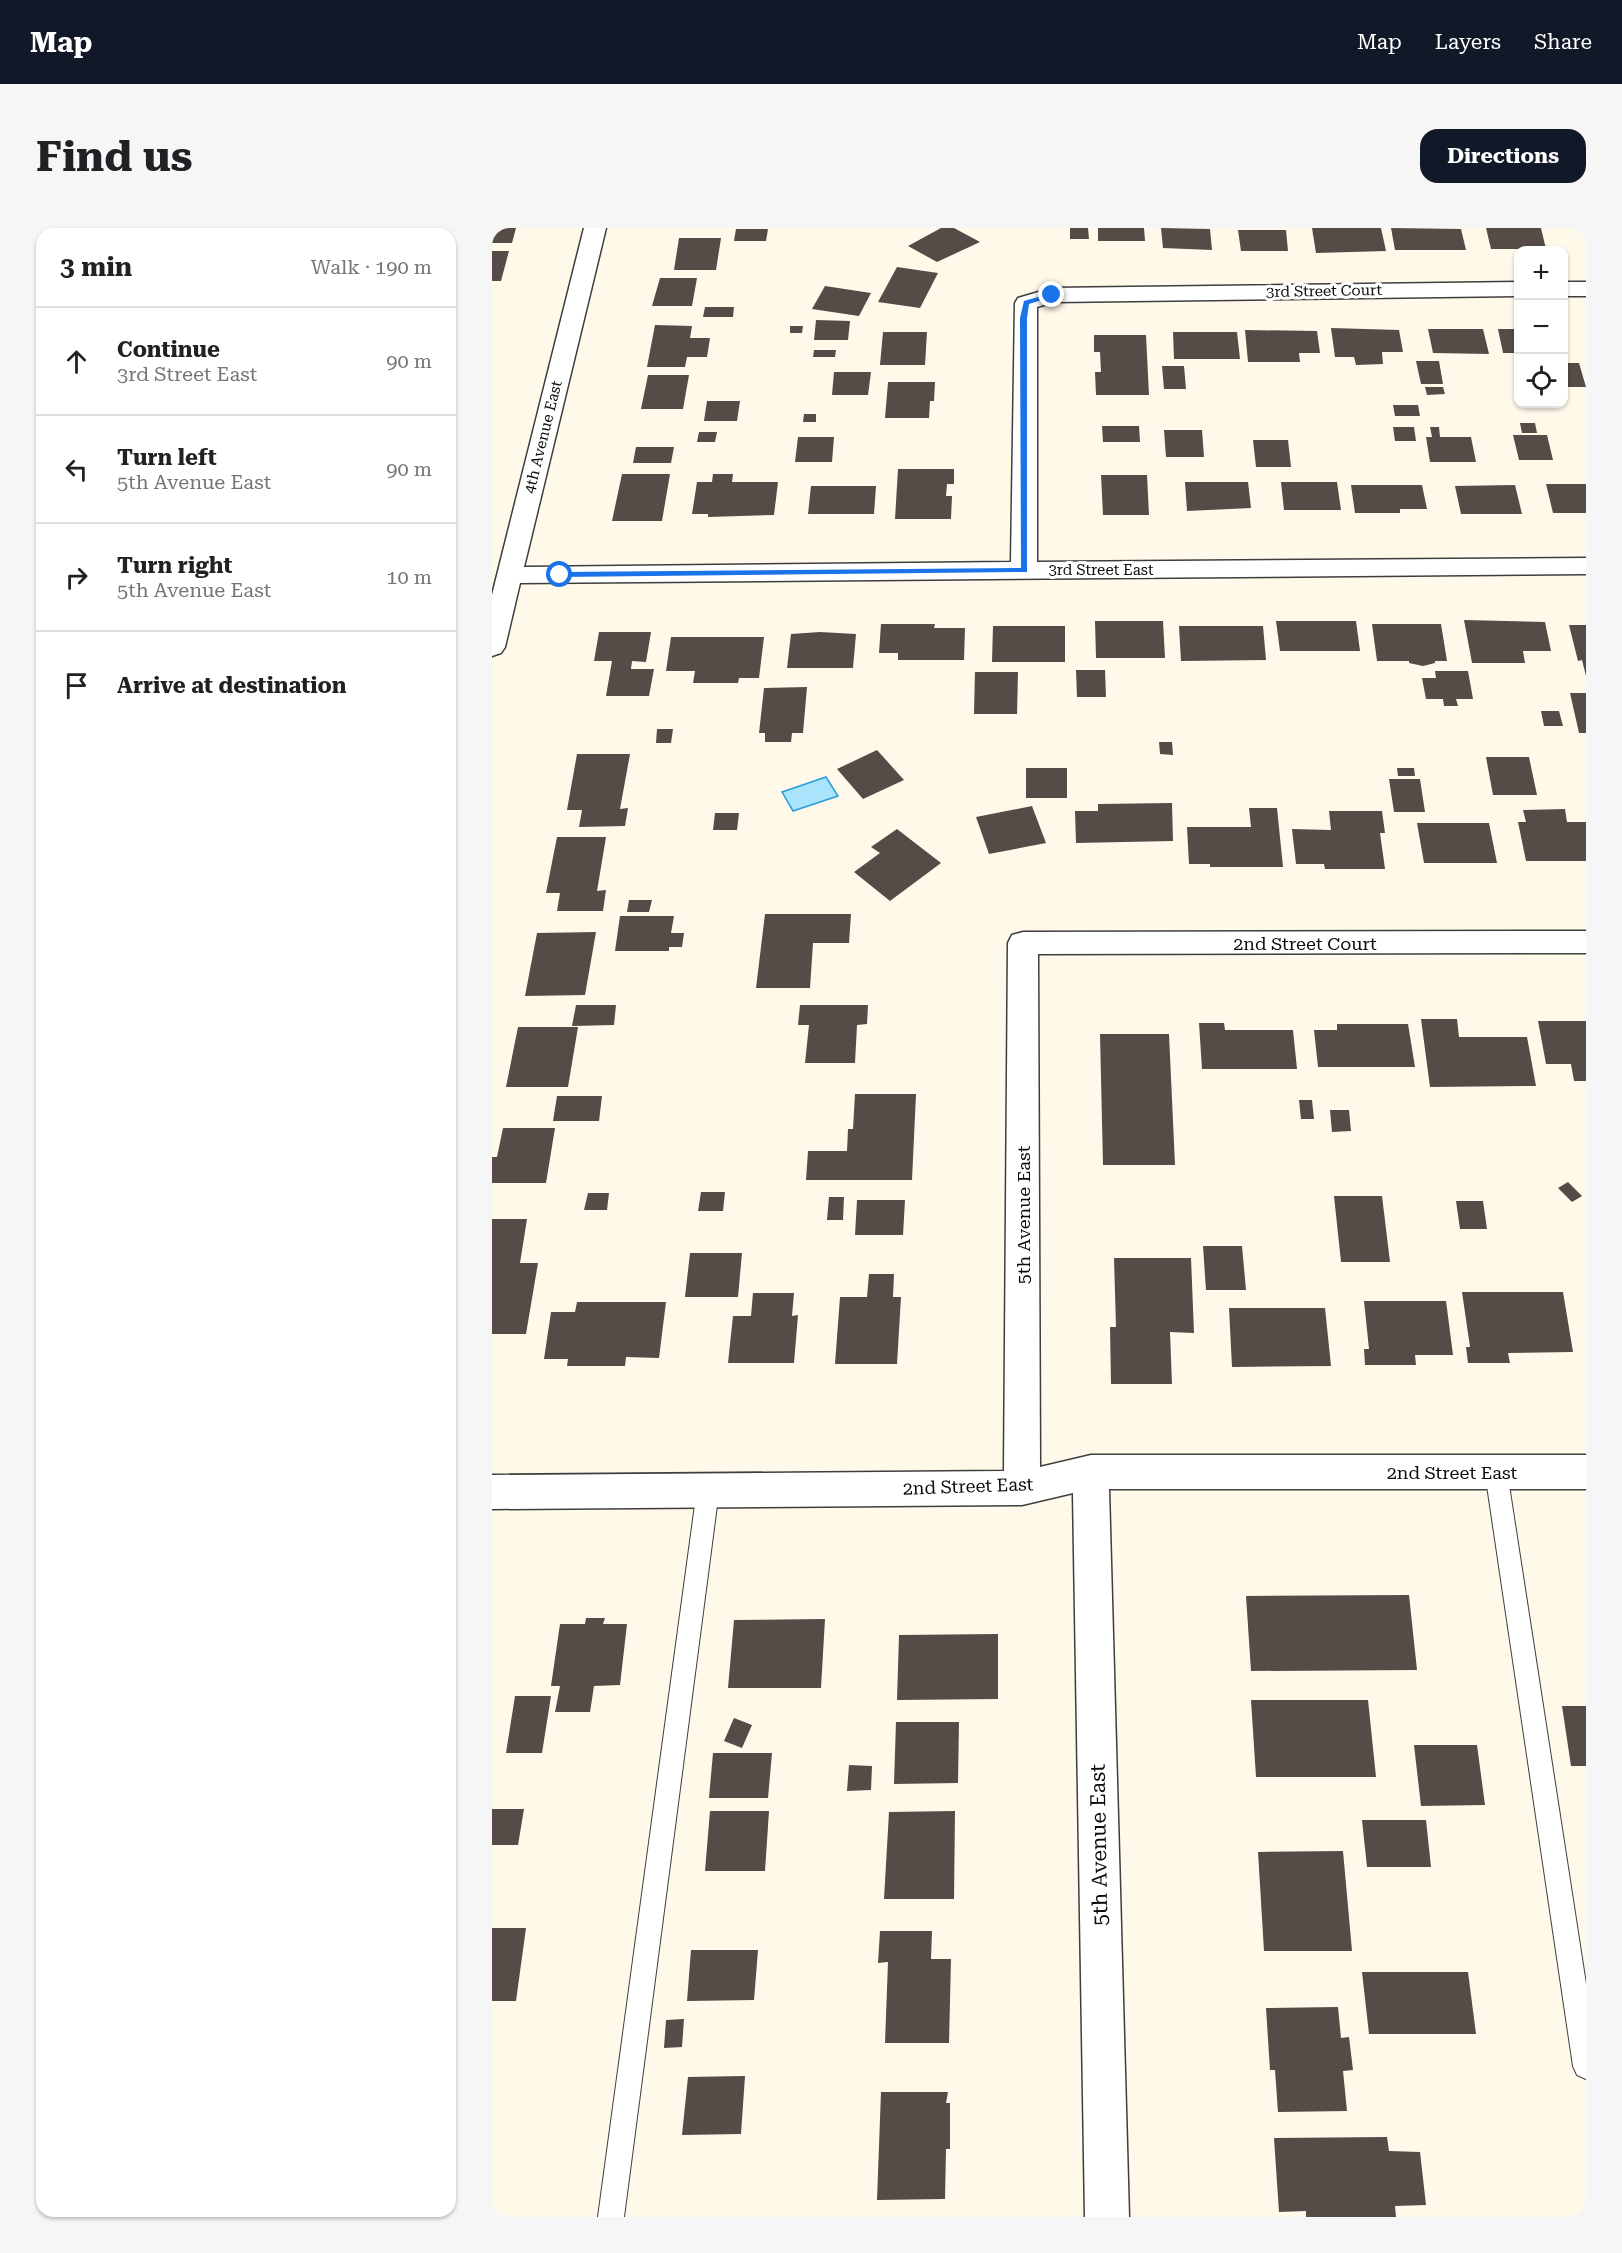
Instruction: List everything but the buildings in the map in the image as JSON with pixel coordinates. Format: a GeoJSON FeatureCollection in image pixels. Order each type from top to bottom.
{"type":"FeatureCollection","features":[{"type":"Feature","properties":{"kind":"street","name":"4th Avenue East"},"geometry":{"type":"LineString","coordinates":[[492,647],[595,228]]}},
{"type":"Feature","properties":{"kind":"street","name":"3rd Street Court"},"geometry":{"type":"LineString","coordinates":[[1024,571],[1026,303],[1052,295],[1514,289]]}},
{"type":"Feature","properties":{"kind":"street"},"geometry":{"type":"LineString","coordinates":[[1568,289],[1586,289]]}},
{"type":"Feature","properties":{"kind":"street","name":"3rd Street East"},"geometry":{"type":"LineString","coordinates":[[509,575],[1586,566]]}},
{"type":"Feature","properties":{"kind":"street","name":"2nd Street Court"},"geometry":{"type":"LineString","coordinates":[[1023,943],[1586,942]]}},
{"type":"Feature","properties":{"kind":"street","name":"5th Avenue East"},"geometry":{"type":"LineString","coordinates":[[1022,1488],[1023,943]]}},
{"type":"Feature","properties":{"kind":"street","name":"5th Avenue East"},"geometry":{"type":"LineString","coordinates":[[1091,1472],[1107,2217]]}},
{"type":"Feature","properties":{"kind":"street","name":"2nd Street East"},"geometry":{"type":"LineString","coordinates":[[492,1492],[1022,1488],[1091,1472],[1586,1472]]}},
{"type":"Feature","properties":{"kind":"lane"},"geometry":{"type":"LineString","coordinates":[[1496,1472],[1586,2066]]}},
{"type":"Feature","properties":{"kind":"lane"},"geometry":{"type":"LineString","coordinates":[[611,2217],[708,1490]]}},
{"type":"Feature","properties":{"kind":"water"},"geometry":{"type":"Polygon","coordinates":[[[826,777],[838,796],[793,811],[782,792],[826,777]]]}},
{"type":"Feature","properties":{"kind":"route"},"geometry":{"type":"LineString","coordinates":[[560,575],[1024,571],[1024,318],[1026,303],[1052,295]]}}]}
